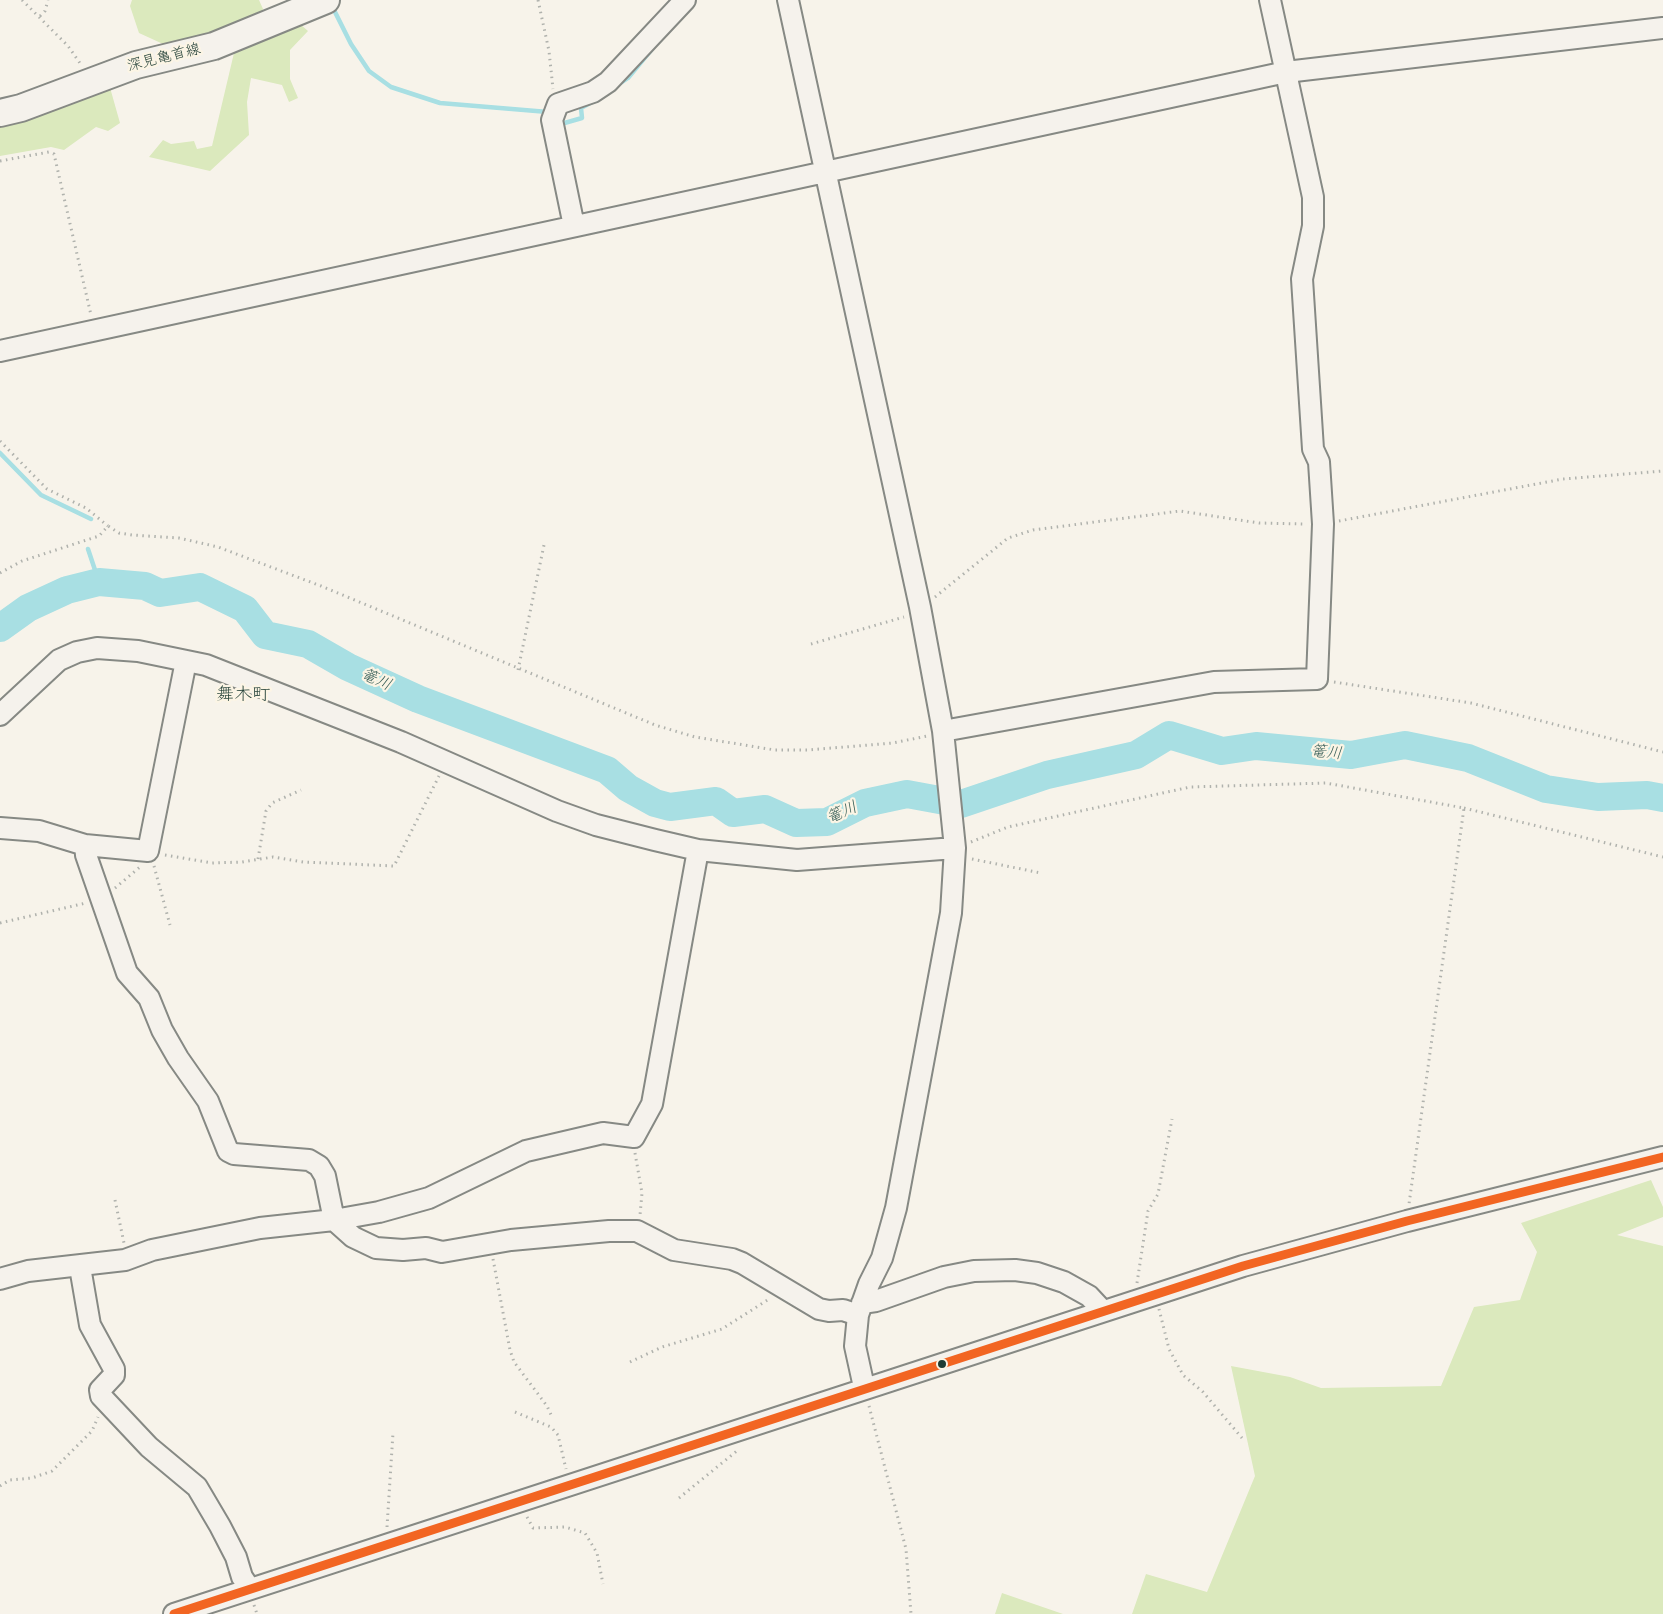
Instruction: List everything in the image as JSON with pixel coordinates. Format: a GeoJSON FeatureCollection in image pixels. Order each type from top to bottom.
{"type":"FeatureCollection","features":[{"type":"Feature","properties":{"kind":"main road","name":"深見亀首線"},"geometry":{"type":"LineString","coordinates":[[0,112],[21,108],[136,65],[214,46],[326,0]]}},
{"type":"Feature","properties":{"kind":"street"},"geometry":{"type":"LineString","coordinates":[[574,226],[555,112],[608,82],[685,0]]}},
{"type":"Feature","properties":{"kind":"street"},"geometry":{"type":"LineString","coordinates":[[788,0],[920,609],[943,735],[955,854],[951,913],[896,1208],[882,1258],[860,1309],[855,1346],[864,1387]]}},
{"type":"Feature","properties":{"kind":"street"},"geometry":{"type":"LineString","coordinates":[[943,735],[1214,682],[1317,679],[1323,524],[1319,462],[1313,449],[1302,279],[1313,226],[1313,197],[1270,0]]}},
{"type":"Feature","properties":{"kind":"street"},"geometry":{"type":"LineString","coordinates":[[0,351],[1286,72],[1663,28]]}},
{"type":"Feature","properties":{"kind":"street"},"geometry":{"type":"LineString","coordinates":[[0,715],[59,660],[77,652],[117,648],[206,665],[446,762],[548,808],[596,825],[698,850],[797,860],[955,854]]}},
{"type":"Feature","properties":{"kind":"street"},"geometry":{"type":"LineString","coordinates":[[0,828],[39,831],[85,845],[150,853],[186,661]]}},
{"type":"Feature","properties":{"kind":"street"},"geometry":{"type":"LineString","coordinates":[[85,845],[86,855],[128,973],[149,998],[162,1030],[178,1058],[208,1101],[228,1151],[234,1154],[309,1160],[320,1166],[325,1176],[334,1220],[353,1238],[376,1248],[403,1250],[426,1248],[442,1252],[587,1233],[637,1231],[674,1250],[732,1259],[819,1309],[830,1311],[860,1309],[944,1277],[974,1271],[1015,1270],[1037,1273],[1064,1282],[1089,1296],[1103,1311]]}},
{"type":"Feature","properties":{"kind":"street"},"geometry":{"type":"LineString","coordinates":[[0,1279],[28,1271],[80,1267],[128,1259],[152,1250],[260,1228],[334,1220],[429,1198],[525,1151],[603,1133],[634,1137],[652,1104],[698,850]]}},
{"type":"Feature","properties":{"kind":"street"},"geometry":{"type":"LineString","coordinates":[[174,1614],[864,1387],[1243,1266],[1407,1221],[1663,1157]]}},
{"type":"Feature","properties":{"kind":"street"},"geometry":{"type":"LineString","coordinates":[[80,1267],[90,1325],[114,1369],[114,1375],[100,1390],[101,1396],[149,1447],[197,1487],[220,1526],[236,1557],[242,1577],[250,1589]]}},
{"type":"Feature","properties":{"kind":"path"},"geometry":{"type":"LineString","coordinates":[[22,0],[68,46],[90,81]]}},
{"type":"Feature","properties":{"kind":"path"},"geometry":{"type":"LineString","coordinates":[[40,16],[45,11],[48,0]]}},
{"type":"Feature","properties":{"kind":"path"},"geometry":{"type":"LineString","coordinates":[[538,0],[549,51],[555,112]]}},
{"type":"Feature","properties":{"kind":"path"},"geometry":{"type":"LineString","coordinates":[[0,160],[49,152],[54,154],[95,331]]}},
{"type":"Feature","properties":{"kind":"path"},"geometry":{"type":"LineString","coordinates":[[0,441],[47,489],[86,508],[119,533],[179,538],[218,547],[321,586],[518,670],[655,725],[694,737],[744,747],[775,750],[853,748],[943,735]]}},
{"type":"Feature","properties":{"kind":"path"},"geometry":{"type":"LineString","coordinates":[[811,644],[920,609],[1008,538],[1033,530],[1180,511],[1259,523],[1323,524],[1563,479],[1663,471]]}},
{"type":"Feature","properties":{"kind":"path"},"geometry":{"type":"LineString","coordinates":[[0,573],[22,561],[99,536],[108,526]]}},
{"type":"Feature","properties":{"kind":"path"},"geometry":{"type":"LineString","coordinates":[[518,670],[544,544]]}},
{"type":"Feature","properties":{"kind":"path"},"geometry":{"type":"LineString","coordinates":[[1317,679],[1471,703],[1663,752]]}},
{"type":"Feature","properties":{"kind":"path"},"geometry":{"type":"LineString","coordinates":[[150,853],[212,863],[273,857],[303,862],[394,866],[446,762]]}},
{"type":"Feature","properties":{"kind":"path"},"geometry":{"type":"LineString","coordinates":[[955,854],[1008,827],[1190,787],[1326,783],[1464,808],[1663,856]]}},
{"type":"Feature","properties":{"kind":"path"},"geometry":{"type":"LineString","coordinates":[[258,860],[266,810],[272,803],[301,790]]}},
{"type":"Feature","properties":{"kind":"path"},"geometry":{"type":"LineString","coordinates":[[1407,1221],[1464,808]]}},
{"type":"Feature","properties":{"kind":"path"},"geometry":{"type":"LineString","coordinates":[[0,923],[102,897],[129,876],[150,853]]}},
{"type":"Feature","properties":{"kind":"path"},"geometry":{"type":"LineString","coordinates":[[150,853],[170,925]]}},
{"type":"Feature","properties":{"kind":"path"},"geometry":{"type":"LineString","coordinates":[[955,854],[1041,873]]}},
{"type":"Feature","properties":{"kind":"path"},"geometry":{"type":"LineString","coordinates":[[1172,1119],[1158,1194],[1148,1211],[1137,1281],[1150,1296],[1183,1375],[1203,1392],[1242,1438]]}},
{"type":"Feature","properties":{"kind":"path"},"geometry":{"type":"LineString","coordinates":[[634,1137],[642,1193],[637,1231]]}},
{"type":"Feature","properties":{"kind":"path"},"geometry":{"type":"LineString","coordinates":[[115,1200],[128,1259]]}},
{"type":"Feature","properties":{"kind":"path"},"geometry":{"type":"LineString","coordinates":[[489,1245],[512,1356],[547,1406],[552,1417]]}},
{"type":"Feature","properties":{"kind":"path"},"geometry":{"type":"LineString","coordinates":[[630,1362],[669,1345],[722,1329],[784,1290]]}},
{"type":"Feature","properties":{"kind":"path"},"geometry":{"type":"LineString","coordinates":[[864,1387],[906,1549],[911,1614]]}},
{"type":"Feature","properties":{"kind":"path"},"geometry":{"type":"LineString","coordinates":[[0,1486],[10,1480],[32,1479],[52,1471],[92,1431],[105,1401]]}},
{"type":"Feature","properties":{"kind":"path"},"geometry":{"type":"LineString","coordinates":[[515,1412],[551,1427],[558,1435],[570,1484]]}},
{"type":"Feature","properties":{"kind":"path"},"geometry":{"type":"LineString","coordinates":[[679,1498],[737,1451],[742,1441],[738,1429]]}},
{"type":"Feature","properties":{"kind":"path"},"geometry":{"type":"LineString","coordinates":[[390,1542],[386,1522],[393,1433]]}},
{"type":"Feature","properties":{"kind":"path"},"geometry":{"type":"LineString","coordinates":[[523,1499],[528,1521],[533,1528],[565,1527],[585,1533],[597,1553],[603,1584]]}},
{"type":"Feature","properties":{"kind":"green space"},"geometry":{"type":"Polygon","coordinates":[[[132,0],[259,0],[263,9],[257,21],[262,40],[300,24],[308,31],[290,50],[290,79],[298,98],[289,102],[282,85],[251,78],[247,102],[249,135],[210,171],[149,157],[163,140],[171,144],[194,141],[197,149],[212,146],[234,53],[229,35],[174,49],[139,33],[130,6],[132,0]]]}},
{"type":"Feature","properties":{"kind":"green space"},"geometry":{"type":"Polygon","coordinates":[[[109,84],[120,123],[108,131],[96,127],[64,150],[51,147],[0,156],[0,120],[109,84]]]}},
{"type":"Feature","properties":{"kind":"green space"},"geometry":{"type":"Polygon","coordinates":[[[1651,1180],[1663,1207],[1663,1217],[1617,1235],[1663,1246],[1663,1614],[1132,1614],[1146,1574],[1207,1592],[1255,1476],[1231,1366],[1290,1377],[1321,1388],[1441,1386],[1474,1307],[1520,1300],[1537,1252],[1521,1223],[1651,1180]]]}},
{"type":"Feature","properties":{"kind":"green space"},"geometry":{"type":"Polygon","coordinates":[[[1002,1593],[1063,1614],[995,1614],[1002,1593]]]}},
{"type":"Feature","properties":{"kind":"waterway"},"geometry":{"type":"LineString","coordinates":[[335,12],[351,44],[369,71],[391,87],[440,103],[548,112]]}},
{"type":"Feature","properties":{"kind":"waterway"},"geometry":{"type":"LineString","coordinates":[[616,86],[628,78],[652,49]]}},
{"type":"Feature","properties":{"kind":"waterway"},"geometry":{"type":"LineString","coordinates":[[558,121],[561,124],[582,118],[581,108],[592,102]]}},
{"type":"Feature","properties":{"kind":"waterway"},"geometry":{"type":"LineString","coordinates":[[0,453],[41,495],[91,519]]}},
{"type":"Feature","properties":{"kind":"waterway"},"geometry":{"type":"LineString","coordinates":[[88,549],[99,582]]}},
{"type":"Feature","properties":{"kind":"waterway","name":"篭川"},"geometry":{"type":"LineString","coordinates":[[0,628],[28,608],[67,590],[99,582],[145,586],[160,593],[200,587],[245,609],[265,635],[308,644],[348,667],[418,699],[607,770],[628,788],[655,803],[670,807],[716,801],[733,813],[765,809],[796,823],[827,822],[865,803],[907,794],[961,804],[1047,775],[1136,755],[1169,735],[1222,751],[1256,746],[1351,755],[1405,745],[1468,758],[1546,789],[1598,797],[1647,795],[1663,798]]}},
{"type":"Feature","properties":{"kind":"transit line"},"geometry":{"type":"LineString","coordinates":[[174,1614],[1243,1266],[1407,1221],[1663,1157]]}},
{"type":"Feature","properties":{"kind":"district","name":"舞木町"},"geometry":{"type":"Point","coordinates":[243,695]}}]}
